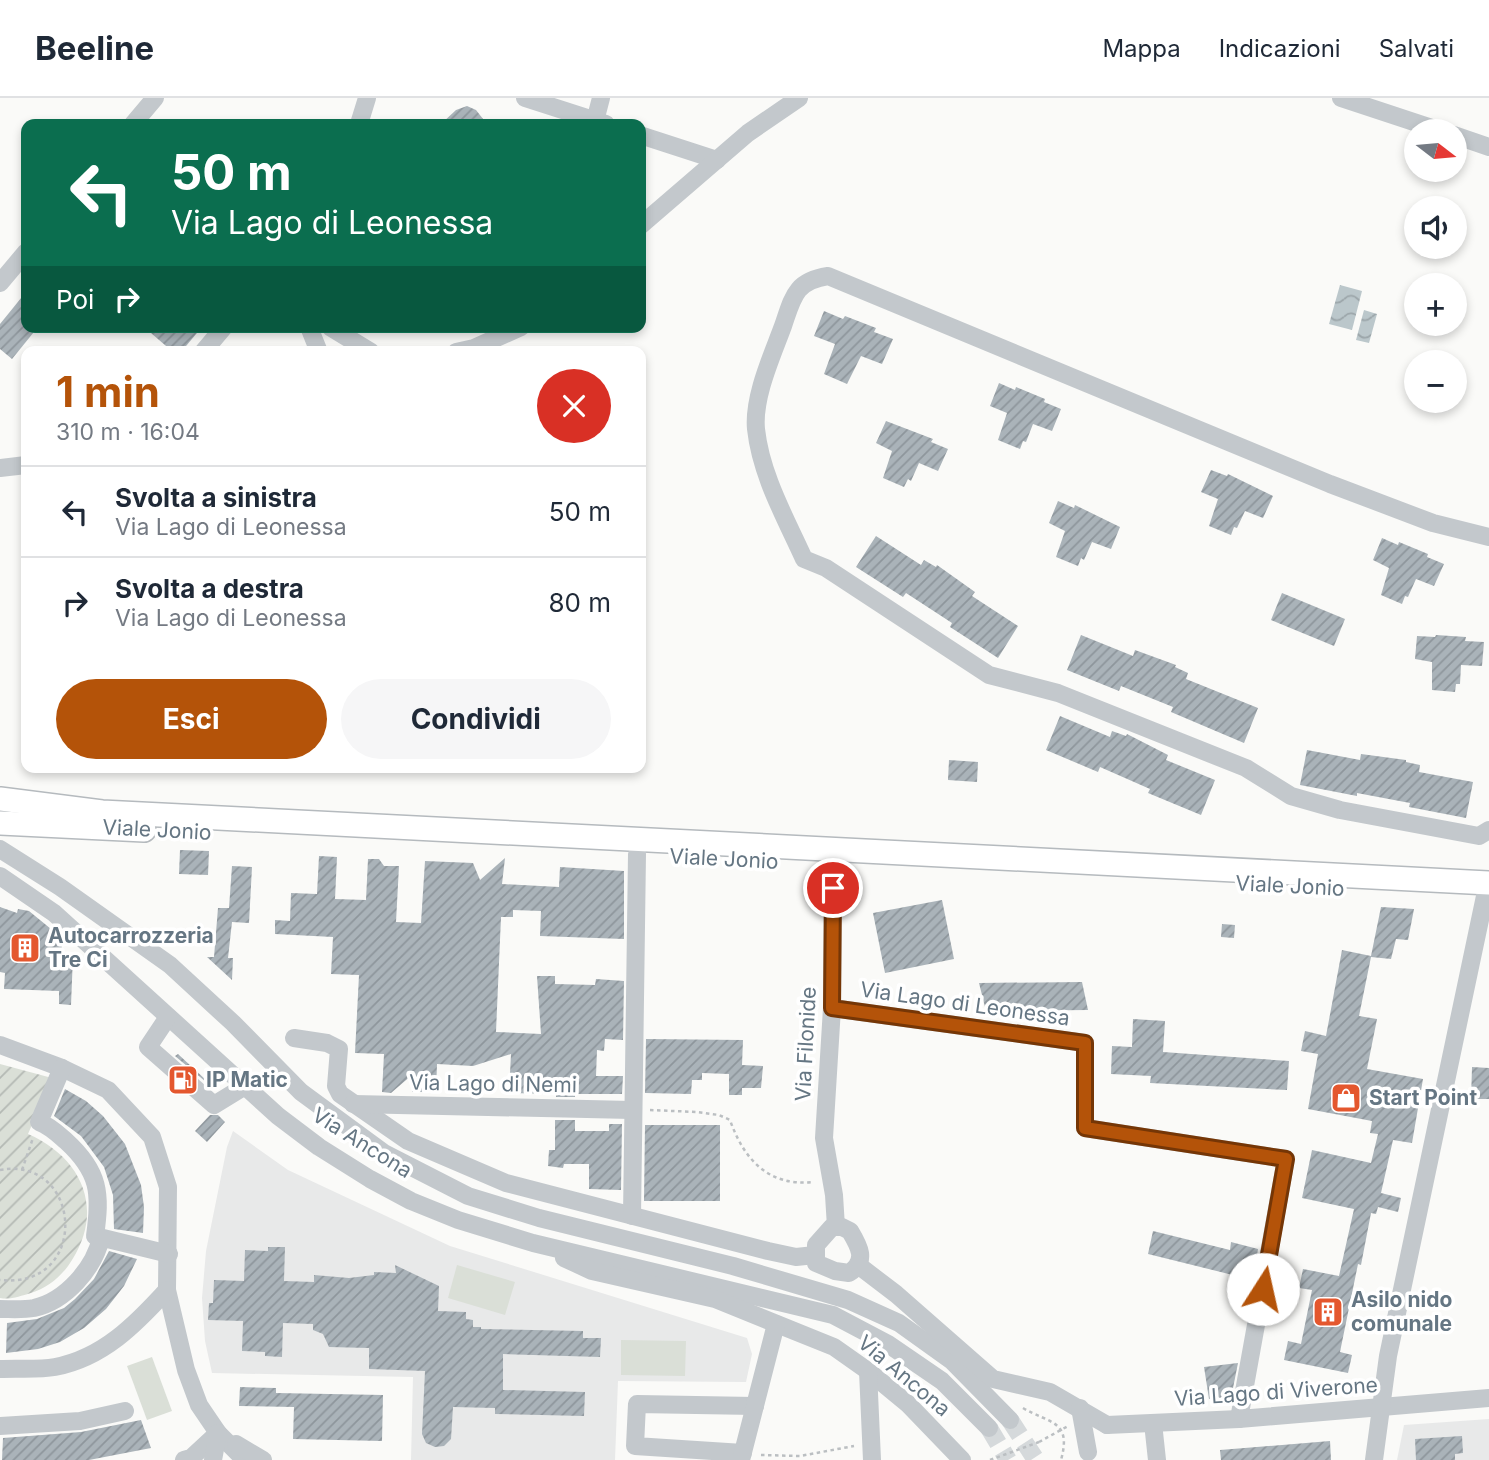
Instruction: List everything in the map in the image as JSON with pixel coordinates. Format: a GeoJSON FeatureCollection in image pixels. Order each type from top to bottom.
{"type":"FeatureCollection","features":[{"type":"Feature","properties":{"kind":"main road","name":"Viale Jonio"},"geometry":{"type":"LineString","coordinates":[[6,798],[102,812],[1488,891]]}},
{"type":"Feature","properties":{"kind":"main road","name":"Viale Jonio"},"geometry":{"type":"LineString","coordinates":[[0,822],[833,864],[1488,891]]}},
{"type":"Feature","properties":{"kind":"street"},"geometry":{"type":"LineString","coordinates":[[137,119],[155,98]]}},
{"type":"Feature","properties":{"kind":"street"},"geometry":{"type":"LineString","coordinates":[[361,119],[367,98]]}},
{"type":"Feature","properties":{"kind":"street"},"geometry":{"type":"LineString","coordinates":[[525,98],[592,119]]}},
{"type":"Feature","properties":{"kind":"street"},"geometry":{"type":"LineString","coordinates":[[601,98],[601,119]]}},
{"type":"Feature","properties":{"kind":"street"},"geometry":{"type":"LineString","coordinates":[[646,221],[748,133],[799,98]]}},
{"type":"Feature","properties":{"kind":"street"},"geometry":{"type":"LineString","coordinates":[[1341,98],[1405,119]]}},
{"type":"Feature","properties":{"kind":"street"},"geometry":{"type":"LineString","coordinates":[[646,137],[717,160]]}},
{"type":"Feature","properties":{"kind":"street"},"geometry":{"type":"LineString","coordinates":[[1467,139],[1489,147]]}},
{"type":"Feature","properties":{"kind":"street"},"geometry":{"type":"LineString","coordinates":[[0,283],[21,258]]}},
{"type":"Feature","properties":{"kind":"street"},"geometry":{"type":"LineString","coordinates":[[1489,537],[1433,523],[1330,484],[828,276],[811,278],[796,290],[762,380],[756,427],[767,477],[804,559],[826,568],[989,675],[1058,693],[1247,768],[1291,796],[1340,810],[1479,836],[1489,830]]}},
{"type":"Feature","properties":{"kind":"street"},"geometry":{"type":"LineString","coordinates":[[340,333],[361,346]]}},
{"type":"Feature","properties":{"kind":"street"},"geometry":{"type":"LineString","coordinates":[[479,346],[508,333]]}},
{"type":"Feature","properties":{"kind":"street"},"geometry":{"type":"LineString","coordinates":[[505,346],[516,333]]}},
{"type":"Feature","properties":{"kind":"street"},"geometry":{"type":"LineString","coordinates":[[0,468],[21,466]]}},
{"type":"Feature","properties":{"kind":"street","name":"Via Ancona"},"geometry":{"type":"LineString","coordinates":[[0,849],[70,893],[170,965],[233,1023],[301,1092],[384,1153],[468,1196],[539,1218],[733,1265],[848,1300],[899,1322],[1016,1413]]}},
{"type":"Feature","properties":{"kind":"street"},"geometry":{"type":"LineString","coordinates":[[632,1216],[637,854]]}},
{"type":"Feature","properties":{"kind":"street","name":"Via Filonide"},"geometry":{"type":"LineString","coordinates":[[833,864],[832,1008],[824,1138],[836,1227]]}},
{"type":"Feature","properties":{"kind":"street","name":"Via Ancona"},"geometry":{"type":"LineString","coordinates":[[0,876],[54,913],[278,1116],[319,1147],[411,1201],[458,1220],[533,1242],[833,1315],[888,1344],[942,1381],[989,1428]]}},
{"type":"Feature","properties":{"kind":"street"},"geometry":{"type":"LineString","coordinates":[[1374,1460],[1388,1356],[1488,891]]}},
{"type":"Feature","properties":{"kind":"street","name":"Via Lago di Leonessa"},"geometry":{"type":"LineString","coordinates":[[832,1008],[1085,1043],[1085,1128],[1286,1159],[1239,1419]]}},
{"type":"Feature","properties":{"kind":"street"},"geometry":{"type":"LineString","coordinates":[[169,1017],[148,1047],[214,1105],[245,1086]]}},
{"type":"Feature","properties":{"kind":"street"},"geometry":{"type":"LineString","coordinates":[[294,1038],[327,1043],[339,1049],[336,1086],[340,1094],[353,1104],[408,1141],[481,1173],[506,1183],[768,1251],[796,1256],[815,1255]]}},
{"type":"Feature","properties":{"kind":"street"},"geometry":{"type":"LineString","coordinates":[[0,1045],[62,1068],[108,1090],[152,1137],[167,1187],[167,1290],[186,1370],[199,1405],[218,1433],[244,1460]]}},
{"type":"Feature","properties":{"kind":"street"},"geometry":{"type":"LineString","coordinates":[[0,1309],[35,1307],[58,1298],[84,1275],[99,1247],[100,1199],[94,1178],[82,1156],[47,1125],[39,1122],[62,1068]]}},
{"type":"Feature","properties":{"kind":"street","name":"Via Lago di Nemi"},"geometry":{"type":"LineString","coordinates":[[353,1104],[632,1110]]}},
{"type":"Feature","properties":{"kind":"street"},"geometry":{"type":"LineString","coordinates":[[832,1227],[836,1227],[850,1231],[862,1253],[858,1265],[849,1273],[835,1271],[817,1263],[816,1245],[832,1227]]}},
{"type":"Feature","properties":{"kind":"street"},"geometry":{"type":"LineString","coordinates":[[98,1237],[169,1254]]}},
{"type":"Feature","properties":{"kind":"street","name":"Via Ancona"},"geometry":{"type":"LineString","coordinates":[[533,1242],[592,1271],[715,1299],[834,1347],[869,1371],[908,1404],[962,1460]]}},
{"type":"Feature","properties":{"kind":"street"},"geometry":{"type":"LineString","coordinates":[[733,1265],[768,1251]]}},
{"type":"Feature","properties":{"kind":"street"},"geometry":{"type":"LineString","coordinates":[[858,1265],[896,1294],[993,1379],[1050,1392],[1107,1425],[1088,1456]]}},
{"type":"Feature","properties":{"kind":"street"},"geometry":{"type":"LineString","coordinates":[[0,1368],[54,1367],[93,1355],[134,1326],[167,1290]]}},
{"type":"Feature","properties":{"kind":"street"},"geometry":{"type":"LineString","coordinates":[[755,1406],[637,1404],[635,1446],[742,1456],[755,1406],[776,1324]]}},
{"type":"Feature","properties":{"kind":"street"},"geometry":{"type":"LineString","coordinates":[[869,1371],[872,1460]]}},
{"type":"Feature","properties":{"kind":"street","name":"Via Lago di Viverone"},"geometry":{"type":"LineString","coordinates":[[1107,1425],[1239,1419],[1489,1398]]}},
{"type":"Feature","properties":{"kind":"street"},"geometry":{"type":"LineString","coordinates":[[1080,1408],[1088,1456]]}},
{"type":"Feature","properties":{"kind":"street"},"geometry":{"type":"LineString","coordinates":[[0,1426],[80,1421],[125,1410]]}},
{"type":"Feature","properties":{"kind":"street"},"geometry":{"type":"LineString","coordinates":[[1153,1423],[1157,1460]]}},
{"type":"Feature","properties":{"kind":"street"},"geometry":{"type":"LineString","coordinates":[[184,1460],[191,1458],[218,1433]]}},
{"type":"Feature","properties":{"kind":"street"},"geometry":{"type":"LineString","coordinates":[[214,1460],[218,1433]]}},
{"type":"Feature","properties":{"kind":"street"},"geometry":{"type":"LineString","coordinates":[[218,1433],[228,1460]]}},
{"type":"Feature","properties":{"kind":"street"},"geometry":{"type":"LineString","coordinates":[[218,1433],[263,1460]]}},
{"type":"Feature","properties":{"kind":"path"},"geometry":{"type":"LineString","coordinates":[[632,1110],[719,1115],[730,1120],[741,1148],[768,1175],[784,1182],[805,1183],[831,1179]]}},
{"type":"Feature","properties":{"kind":"path"},"geometry":{"type":"LineString","coordinates":[[22,1170],[39,1122]]}},
{"type":"Feature","properties":{"kind":"path"},"geometry":{"type":"LineString","coordinates":[[0,1170],[22,1170],[38,1175],[61,1199],[66,1215],[62,1249],[51,1264],[37,1275],[20,1280],[0,1280]]}},
{"type":"Feature","properties":{"kind":"path"},"geometry":{"type":"LineString","coordinates":[[1016,1413],[1054,1423],[1062,1430],[1065,1446],[1061,1460]]}},
{"type":"Feature","properties":{"kind":"path"},"geometry":{"type":"LineString","coordinates":[[990,1460],[1069,1426]]}},
{"type":"Feature","properties":{"kind":"path"},"geometry":{"type":"LineString","coordinates":[[742,1456],[800,1456],[871,1441]]}},
{"type":"Feature","properties":{"kind":"shaded area"},"geometry":{"type":"Polygon","coordinates":[[[0,1064],[52,1078],[28,1134],[62,1156],[74,1170],[87,1203],[82,1241],[64,1271],[43,1288],[8,1298],[0,1298],[0,1064]]]}},
{"type":"Feature","properties":{"kind":"shaded area"},"geometry":{"type":"Polygon","coordinates":[[[233,1131],[288,1170],[450,1246],[747,1338],[752,1354],[746,1382],[618,1381],[615,1460],[411,1460],[413,1377],[212,1373],[205,1341],[202,1298],[206,1251],[227,1147],[233,1131]]]}},
{"type":"Feature","properties":{"kind":"shaded area"},"geometry":{"type":"Polygon","coordinates":[[[457,1265],[515,1282],[505,1315],[448,1298],[457,1265]]]}},
{"type":"Feature","properties":{"kind":"shaded area"},"geometry":{"type":"Polygon","coordinates":[[[621,1340],[686,1341],[685,1376],[621,1375],[621,1340]]]}},
{"type":"Feature","properties":{"kind":"shaded area"},"geometry":{"type":"Polygon","coordinates":[[[152,1357],[172,1411],[147,1420],[127,1366],[152,1357]]]}},
{"type":"Feature","properties":{"kind":"shaded area"},"geometry":{"type":"Polygon","coordinates":[[[1489,1419],[1489,1460],[1397,1460],[1404,1425],[1489,1419]]]}},
{"type":"Feature","properties":{"kind":"water"},"geometry":{"type":"Polygon","coordinates":[[[1340,285],[1362,291],[1352,330],[1329,324],[1340,285]]]}},
{"type":"Feature","properties":{"kind":"water"},"geometry":{"type":"Polygon","coordinates":[[[1364,310],[1377,314],[1369,343],[1356,340],[1364,310]]]}},
{"type":"Feature","properties":{"kind":"building"},"geometry":{"type":"Polygon","coordinates":[[[467,106],[476,110],[483,119],[446,119],[456,110],[467,106]]]}},
{"type":"Feature","properties":{"kind":"building"},"geometry":{"type":"Polygon","coordinates":[[[21,298],[21,333],[33,333],[12,359],[0,349],[0,324],[21,298]]]}},
{"type":"Feature","properties":{"kind":"building"},"geometry":{"type":"Polygon","coordinates":[[[824,311],[876,328],[874,332],[893,339],[882,364],[861,356],[847,384],[824,374],[835,344],[814,336],[824,311]]]}},
{"type":"Feature","properties":{"kind":"building"},"geometry":{"type":"Polygon","coordinates":[[[151,333],[197,333],[186,346],[166,346],[151,333]]]}},
{"type":"Feature","properties":{"kind":"building"},"geometry":{"type":"Polygon","coordinates":[[[999,383],[1045,399],[1044,402],[1061,409],[1052,431],[1033,424],[1020,449],[998,440],[1007,413],[990,406],[999,383]]]}},
{"type":"Feature","properties":{"kind":"building"},"geometry":{"type":"Polygon","coordinates":[[[886,421],[933,439],[931,442],[948,449],[938,471],[919,463],[911,481],[908,479],[904,487],[883,478],[892,451],[876,443],[886,421]]]}},
{"type":"Feature","properties":{"kind":"building"},"geometry":{"type":"Polygon","coordinates":[[[1211,470],[1227,476],[1228,474],[1273,496],[1263,518],[1245,511],[1231,535],[1209,526],[1218,499],[1201,492],[1211,470]]]}},
{"type":"Feature","properties":{"kind":"building"},"geometry":{"type":"Polygon","coordinates":[[[1058,501],[1074,508],[1075,505],[1120,527],[1111,549],[1092,542],[1084,560],[1081,558],[1078,566],[1056,557],[1065,531],[1049,523],[1058,501]]]}},
{"type":"Feature","properties":{"kind":"building"},"geometry":{"type":"Polygon","coordinates":[[[876,536],[921,565],[924,560],[936,567],[937,565],[975,592],[972,596],[1018,626],[998,658],[950,627],[952,623],[906,593],[903,597],[856,567],[876,536]]]}},
{"type":"Feature","properties":{"kind":"building"},"geometry":{"type":"Polygon","coordinates":[[[1382,538],[1428,554],[1427,557],[1444,564],[1434,586],[1416,579],[1402,604],[1381,595],[1389,568],[1373,560],[1382,538]]]}},
{"type":"Feature","properties":{"kind":"building"},"geometry":{"type":"Polygon","coordinates":[[[1282,593],[1345,619],[1334,646],[1271,620],[1282,593]]]}},
{"type":"Feature","properties":{"kind":"building"},"geometry":{"type":"Polygon","coordinates":[[[1081,635],[1133,656],[1135,650],[1176,665],[1175,667],[1188,673],[1186,679],[1258,708],[1244,743],[1171,712],[1173,707],[1121,686],[1119,691],[1067,670],[1081,635]]]}},
{"type":"Feature","properties":{"kind":"building"},"geometry":{"type":"Polygon","coordinates":[[[1417,636],[1466,637],[1465,641],[1484,642],[1482,666],[1461,665],[1460,684],[1456,684],[1455,692],[1432,690],[1432,662],[1415,659],[1417,636]]]}},
{"type":"Feature","properties":{"kind":"building"},"geometry":{"type":"Polygon","coordinates":[[[1060,716],[1110,737],[1112,731],[1126,736],[1127,734],[1168,755],[1166,760],[1215,780],[1201,815],[1148,793],[1150,789],[1100,767],[1098,772],[1046,750],[1060,716]]]}},
{"type":"Feature","properties":{"kind":"building"},"geometry":{"type":"Polygon","coordinates":[[[1307,750],[1360,760],[1361,754],[1406,760],[1420,765],[1419,772],[1473,782],[1466,818],[1409,807],[1410,803],[1300,785],[1307,750]]]}},
{"type":"Feature","properties":{"kind":"building"},"geometry":{"type":"Polygon","coordinates":[[[949,760],[978,762],[977,782],[948,780],[949,760]]]}},
{"type":"Feature","properties":{"kind":"building"},"geometry":{"type":"Polygon","coordinates":[[[180,850],[209,851],[208,875],[179,874],[180,850]]]}},
{"type":"Feature","properties":{"kind":"building"},"geometry":{"type":"Polygon","coordinates":[[[319,856],[337,857],[335,899],[366,900],[368,859],[379,859],[384,866],[399,866],[396,922],[421,923],[425,861],[473,863],[480,880],[505,858],[502,884],[559,887],[560,867],[624,871],[624,939],[540,936],[541,911],[513,910],[513,917],[501,917],[496,1032],[541,1034],[537,976],[555,976],[555,984],[595,985],[596,979],[624,981],[623,1040],[605,1039],[604,1051],[597,1050],[596,1076],[623,1076],[622,1094],[575,1094],[575,1097],[556,1097],[556,1094],[509,1093],[511,1054],[473,1066],[437,1064],[436,1092],[412,1092],[413,1074],[391,1093],[382,1092],[384,1054],[355,1053],[359,975],[331,974],[333,937],[275,934],[275,920],[290,921],[291,893],[317,894],[319,856]]]}},
{"type":"Feature","properties":{"kind":"building"},"geometry":{"type":"Polygon","coordinates":[[[232,866],[252,867],[249,923],[232,922],[228,958],[233,958],[232,980],[207,957],[214,957],[218,908],[229,908],[232,866]]]}},
{"type":"Feature","properties":{"kind":"building"},"geometry":{"type":"Polygon","coordinates":[[[942,900],[954,959],[885,973],[873,913],[942,900]]]}},
{"type":"Feature","properties":{"kind":"building","name":"Autocarrozzeria Tre Ci"},"geometry":{"type":"Polygon","coordinates":[[[0,907],[17,913],[18,909],[29,911],[51,929],[51,942],[62,943],[61,956],[73,956],[71,1005],[59,1004],[59,991],[4,989],[5,973],[0,972],[0,907]]]}},
{"type":"Feature","properties":{"kind":"building"},"geometry":{"type":"Polygon","coordinates":[[[1381,907],[1414,909],[1408,940],[1396,939],[1391,959],[1371,957],[1359,1016],[1377,1019],[1367,1069],[1423,1079],[1412,1143],[1393,1140],[1381,1193],[1401,1198],[1398,1212],[1378,1207],[1376,1214],[1371,1213],[1340,1352],[1352,1355],[1348,1373],[1284,1360],[1288,1341],[1301,1344],[1312,1290],[1299,1288],[1303,1269],[1339,1276],[1354,1209],[1302,1198],[1312,1150],[1371,1163],[1378,1134],[1370,1133],[1372,1121],[1308,1109],[1318,1054],[1301,1051],[1305,1031],[1326,1036],[1342,950],[1371,956],[1381,907]]]}},
{"type":"Feature","properties":{"kind":"building"},"geometry":{"type":"Polygon","coordinates":[[[1222,924],[1235,925],[1234,938],[1221,937],[1222,924]]]}},
{"type":"Feature","properties":{"kind":"building"},"geometry":{"type":"Polygon","coordinates":[[[1082,982],[1088,1010],[986,1011],[979,983],[1082,982]]]}},
{"type":"Feature","properties":{"kind":"building"},"geometry":{"type":"Polygon","coordinates":[[[1133,1019],[1165,1021],[1163,1052],[1289,1061],[1287,1090],[1150,1083],[1151,1076],[1111,1074],[1112,1046],[1132,1047],[1133,1019]]]}},
{"type":"Feature","properties":{"kind":"building"},"geometry":{"type":"Polygon","coordinates":[[[646,1039],[743,1040],[742,1065],[763,1066],[761,1088],[742,1088],[742,1095],[729,1095],[729,1074],[702,1073],[702,1080],[692,1080],[691,1094],[645,1093],[646,1039]]]}},
{"type":"Feature","properties":{"kind":"building"},"geometry":{"type":"Polygon","coordinates":[[[178,1054],[207,1081],[175,1056],[178,1054]]]}},
{"type":"Feature","properties":{"kind":"building"},"geometry":{"type":"Polygon","coordinates":[[[1472,1067],[1489,1068],[1489,1099],[1471,1099],[1472,1067]]]}},
{"type":"Feature","properties":{"kind":"building"},"geometry":{"type":"Polygon","coordinates":[[[65,1089],[86,1101],[103,1116],[125,1144],[141,1185],[143,1233],[114,1229],[113,1195],[104,1167],[81,1136],[54,1116],[65,1089]]]}},
{"type":"Feature","properties":{"kind":"building"},"geometry":{"type":"Polygon","coordinates":[[[210,1115],[218,1115],[225,1122],[207,1142],[195,1131],[210,1115]]]}},
{"type":"Feature","properties":{"kind":"building"},"geometry":{"type":"Polygon","coordinates":[[[555,1120],[575,1120],[575,1131],[609,1131],[609,1124],[622,1124],[621,1190],[589,1189],[589,1164],[564,1164],[563,1168],[548,1166],[549,1150],[555,1150],[555,1120]]]}},
{"type":"Feature","properties":{"kind":"building"},"geometry":{"type":"Polygon","coordinates":[[[645,1125],[720,1125],[720,1201],[644,1201],[645,1125]]]}},
{"type":"Feature","properties":{"kind":"building"},"geometry":{"type":"Polygon","coordinates":[[[1153,1231],[1230,1250],[1231,1242],[1258,1249],[1253,1280],[1148,1254],[1153,1231]]]}},
{"type":"Feature","properties":{"kind":"building"},"geometry":{"type":"Polygon","coordinates":[[[268,1247],[285,1247],[284,1281],[314,1282],[314,1275],[349,1278],[374,1275],[374,1272],[396,1273],[395,1265],[439,1286],[438,1311],[466,1312],[466,1319],[473,1320],[473,1327],[583,1331],[583,1338],[601,1338],[600,1357],[503,1354],[503,1390],[585,1392],[584,1416],[495,1414],[495,1408],[453,1407],[451,1439],[444,1446],[435,1447],[426,1443],[422,1434],[425,1371],[369,1369],[369,1348],[329,1347],[323,1334],[313,1330],[313,1324],[283,1323],[282,1357],[265,1356],[265,1352],[242,1351],[243,1321],[208,1320],[209,1303],[213,1303],[214,1280],[244,1281],[245,1250],[268,1251],[268,1247]]]}},
{"type":"Feature","properties":{"kind":"building"},"geometry":{"type":"Polygon","coordinates":[[[109,1251],[137,1259],[124,1286],[106,1309],[84,1328],[60,1342],[38,1349],[6,1353],[7,1323],[37,1319],[64,1308],[94,1279],[109,1251]]]}},
{"type":"Feature","properties":{"kind":"building"},"geometry":{"type":"Polygon","coordinates":[[[1238,1363],[1231,1398],[1209,1399],[1204,1367],[1238,1363]]]}},
{"type":"Feature","properties":{"kind":"building"},"geometry":{"type":"Polygon","coordinates":[[[240,1387],[276,1388],[276,1393],[383,1395],[382,1441],[293,1439],[294,1407],[239,1406],[240,1387]]]}},
{"type":"Feature","properties":{"kind":"building"},"geometry":{"type":"Polygon","coordinates":[[[141,1420],[151,1448],[89,1460],[2,1460],[3,1438],[81,1432],[141,1420]]]}},
{"type":"Feature","properties":{"kind":"building"},"geometry":{"type":"Polygon","coordinates":[[[1462,1436],[1463,1453],[1455,1454],[1455,1460],[1416,1460],[1415,1439],[1462,1436]]]}},
{"type":"Feature","properties":{"kind":"building"},"geometry":{"type":"Polygon","coordinates":[[[1330,1441],[1331,1460],[1221,1460],[1220,1450],[1330,1441]]]}},
{"type":"Feature","properties":{"kind":"tunnel"},"geometry":{"type":"LineString","coordinates":[[1010,1420],[1036,1460]]}},
{"type":"Feature","properties":{"kind":"tunnel"},"geometry":{"type":"LineString","coordinates":[[989,1428],[1008,1460]]}},
{"type":"Feature","properties":{"kind":"place","name":"Autocarrozzeria Tre Ci"},"geometry":{"type":"Point","coordinates":[25,948]}},
{"type":"Feature","properties":{"kind":"place","name":"IP Matic"},"geometry":{"type":"Point","coordinates":[183,1080]}},
{"type":"Feature","properties":{"kind":"place","name":"Start Point"},"geometry":{"type":"Point","coordinates":[1346,1098]}},
{"type":"Feature","properties":{"kind":"place","name":"Asilo nido comunale"},"geometry":{"type":"Point","coordinates":[1328,1312]}},
{"type":"Feature","properties":{"kind":"route"},"geometry":{"type":"LineString","coordinates":[[833,888],[832,1008],[1085,1043],[1085,1128],[1286,1159],[1263,1289]]}}]}
